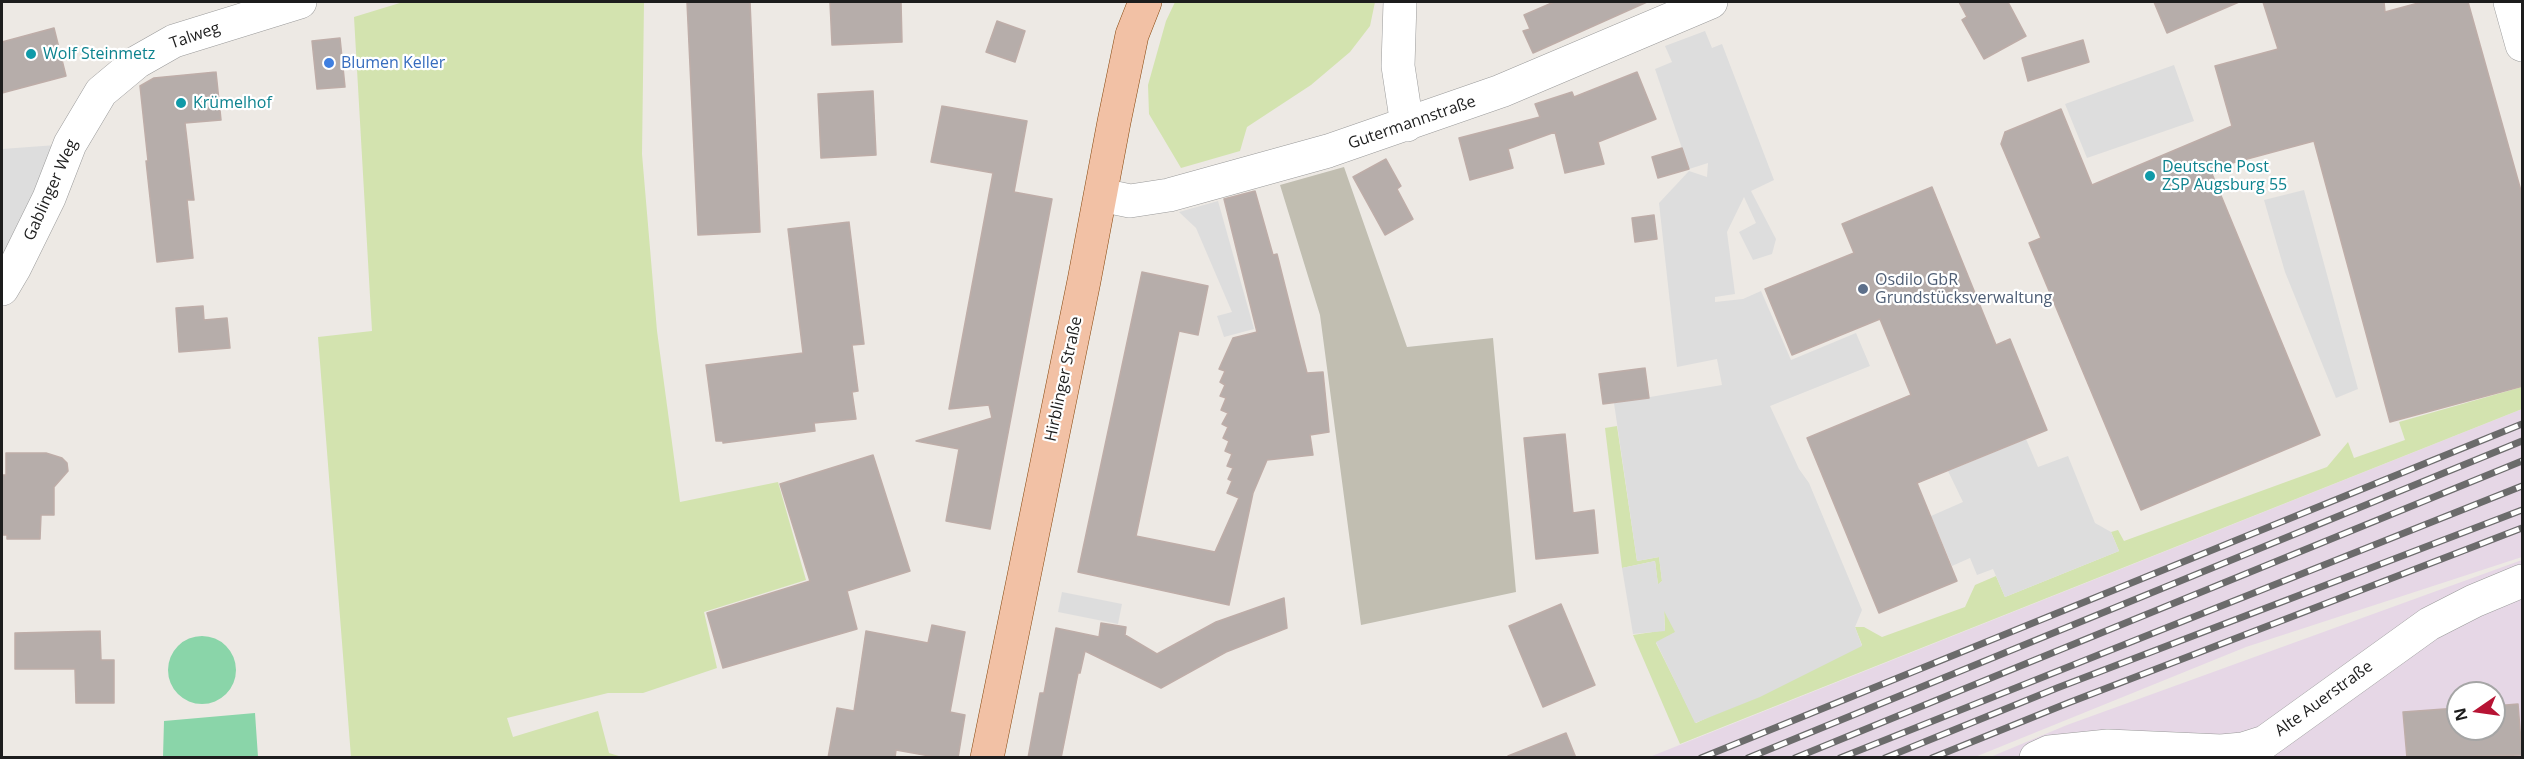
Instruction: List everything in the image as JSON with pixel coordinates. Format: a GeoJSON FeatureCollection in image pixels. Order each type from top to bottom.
{"type":"FeatureCollection","features":[{"type":"Feature","properties":{"kind":"main road","name":"Hirblinger Straße"},"geometry":{"type":"LineString","coordinates":[[987,758],[1132,35],[1145,2]]}},
{"type":"Feature","properties":{"kind":"street","name":"Talweg"},"geometry":{"type":"LineString","coordinates":[[101,92],[136,62],[174,41],[300,2]]}},
{"type":"Feature","properties":{"kind":"street"},"geometry":{"type":"LineString","coordinates":[[1400,2],[1398,66],[1407,125]]}},
{"type":"Feature","properties":{"kind":"street","name":"Gutermannstraße"},"geometry":{"type":"LineString","coordinates":[[1101,195],[1130,201],[1169,195],[1328,151],[1502,91],[1711,2]]}},
{"type":"Feature","properties":{"kind":"street"},"geometry":{"type":"LineString","coordinates":[[2510,2],[2523,45]]}},
{"type":"Feature","properties":{"kind":"street","name":"Gablinger Weg"},"geometry":{"type":"LineString","coordinates":[[2,289],[49,198],[70,144],[101,92]]}},
{"type":"Feature","properties":{"kind":"street","name":"Alte Auerstraße"},"geometry":{"type":"LineString","coordinates":[[2036,758],[2049,752],[2108,746],[2221,751],[2243,749],[2265,742],[2429,624],[2523,581]]}},
{"type":"Feature","properties":{"kind":"shaded area"},"geometry":{"type":"Polygon","coordinates":[[[1705,31],[1712,48],[1722,44],[1774,180],[1751,191],[1776,239],[1772,254],[1753,260],[1739,232],[1756,223],[1744,197],[1727,232],[1735,294],[1715,297],[1715,302],[1743,299],[1761,291],[1791,360],[1856,333],[1870,366],[1770,406],[1799,469],[1809,483],[1862,610],[1855,627],[1862,646],[1760,697],[1695,723],[1656,642],[1675,632],[1664,611],[1665,631],[1633,634],[1622,568],[1655,561],[1658,584],[1662,581],[1659,557],[1637,561],[1614,403],[1722,385],[1717,359],[1677,367],[1659,203],[1689,171],[1707,177],[1708,163],[1689,169],[1655,69],[1672,62],[1665,46],[1705,31]]]}},
{"type":"Feature","properties":{"kind":"shaded area"},"geometry":{"type":"Polygon","coordinates":[[[2174,65],[2194,121],[2087,158],[2065,104],[2174,65]]]}},
{"type":"Feature","properties":{"kind":"shaded area"},"geometry":{"type":"Polygon","coordinates":[[[70,144],[2,289],[2,149],[70,144]]]}},
{"type":"Feature","properties":{"kind":"shaded area"},"geometry":{"type":"Polygon","coordinates":[[[1344,167],[1407,347],[1493,338],[1516,592],[1361,625],[1320,315],[1280,185],[1344,167]]]}},
{"type":"Feature","properties":{"kind":"shaded area"},"geometry":{"type":"Polygon","coordinates":[[[2304,190],[2358,389],[2336,398],[2285,272],[2264,200],[2304,190]]]}},
{"type":"Feature","properties":{"kind":"shaded area"},"geometry":{"type":"Polygon","coordinates":[[[1218,201],[1254,329],[1224,337],[1217,316],[1232,312],[1196,228],[1179,212],[1218,201]]]}},
{"type":"Feature","properties":{"kind":"shaded area"},"geometry":{"type":"Polygon","coordinates":[[[2522,409],[2522,557],[2246,647],[1975,757],[1647,758],[2522,409]]]}},
{"type":"Feature","properties":{"kind":"shaded area"},"geometry":{"type":"Polygon","coordinates":[[[2026,439],[2038,467],[2068,456],[2095,523],[2111,532],[2119,551],[2005,597],[1993,569],[1977,575],[1970,558],[1952,566],[1931,516],[1963,502],[1948,471],[2026,439]]]}},
{"type":"Feature","properties":{"kind":"shaded area"},"geometry":{"type":"Polygon","coordinates":[[[2522,560],[2522,757],[1988,758],[2067,725],[2522,560]]]}},
{"type":"Feature","properties":{"kind":"shaded area"},"geometry":{"type":"Polygon","coordinates":[[[1062,592],[1122,604],[1118,624],[1058,612],[1062,592]]]}},
{"type":"Feature","properties":{"kind":"green space"},"geometry":{"type":"Polygon","coordinates":[[[403,2],[644,2],[642,154],[657,331],[680,502],[778,482],[806,580],[704,612],[717,668],[643,693],[608,693],[507,718],[513,737],[598,711],[609,753],[622,757],[351,757],[318,337],[372,331],[354,17],[403,2]]]}},
{"type":"Feature","properties":{"kind":"green space"},"geometry":{"type":"Polygon","coordinates":[[[1175,2],[1375,2],[1370,26],[1350,52],[1311,85],[1247,127],[1240,151],[1181,168],[1149,114],[1148,85],[1166,21],[1175,2]]]}},
{"type":"Feature","properties":{"kind":"green space"},"geometry":{"type":"Polygon","coordinates":[[[2522,387],[2522,409],[1680,744],[1633,635],[1665,630],[1664,609],[1676,632],[1656,643],[1696,723],[1862,645],[1855,627],[1864,627],[1882,637],[1965,607],[1975,585],[1996,576],[2005,597],[2119,551],[2111,532],[2118,530],[2124,541],[2327,467],[2348,442],[2354,458],[2405,440],[2399,422],[2522,387]]]}},
{"type":"Feature","properties":{"kind":"green space"},"geometry":{"type":"Polygon","coordinates":[[[1617,426],[1637,561],[1659,557],[1662,581],[1658,585],[1655,561],[1622,568],[1605,428],[1617,426]]]}},
{"type":"Feature","properties":{"kind":"green space"},"geometry":{"type":"Polygon","coordinates":[[[202,636],[215,639],[226,646],[233,657],[236,670],[233,683],[226,694],[215,701],[202,704],[189,701],[178,694],[171,683],[168,670],[171,657],[178,646],[189,639],[202,636]]]}},
{"type":"Feature","properties":{"kind":"green space"},"geometry":{"type":"Polygon","coordinates":[[[255,713],[258,757],[163,757],[164,721],[255,713]]]}},
{"type":"Feature","properties":{"kind":"building"},"geometry":{"type":"Polygon","coordinates":[[[687,2],[750,2],[760,232],[698,235],[687,2]]]}},
{"type":"Feature","properties":{"kind":"building"},"geometry":{"type":"Polygon","coordinates":[[[830,2],[901,2],[902,42],[832,45],[830,2]]]}},
{"type":"Feature","properties":{"kind":"building"},"geometry":{"type":"Polygon","coordinates":[[[1554,2],[1647,2],[1533,53],[1523,31],[1530,29],[1524,15],[1554,2]]]}},
{"type":"Feature","properties":{"kind":"building"},"geometry":{"type":"Polygon","coordinates":[[[1959,2],[2008,2],[2026,36],[1984,59],[1962,20],[1967,17],[1959,2]]]}},
{"type":"Feature","properties":{"kind":"building"},"geometry":{"type":"Polygon","coordinates":[[[2154,2],[2239,2],[2167,33],[2154,2]]]}},
{"type":"Feature","properties":{"kind":"building"},"geometry":{"type":"Polygon","coordinates":[[[2263,2],[2384,2],[2385,12],[2422,2],[2468,2],[2523,198],[2523,386],[2390,422],[2314,141],[2210,169],[2320,435],[2141,510],[2029,243],[2041,238],[2001,144],[2005,132],[2061,109],[2092,185],[2232,126],[2215,66],[2278,49],[2263,2]]]}},
{"type":"Feature","properties":{"kind":"building"},"geometry":{"type":"Polygon","coordinates":[[[997,21],[1025,31],[1015,62],[986,52],[997,21]]]}},
{"type":"Feature","properties":{"kind":"building","name":"Wolf Steinmetz"},"geometry":{"type":"Polygon","coordinates":[[[54,28],[66,76],[2,93],[2,42],[54,28]]]}},
{"type":"Feature","properties":{"kind":"building","name":"Blumen Keller"},"geometry":{"type":"Polygon","coordinates":[[[340,38],[345,87],[317,89],[312,41],[340,38]]]}},
{"type":"Feature","properties":{"kind":"building"},"geometry":{"type":"Polygon","coordinates":[[[2083,40],[2089,62],[2028,81],[2022,58],[2083,40]]]}},
{"type":"Feature","properties":{"kind":"building"},"geometry":{"type":"Polygon","coordinates":[[[216,72],[221,120],[185,123],[194,200],[187,200],[193,258],[157,262],[140,86],[154,78],[216,72]]]}},
{"type":"Feature","properties":{"kind":"building"},"geometry":{"type":"Polygon","coordinates":[[[1637,72],[1656,119],[1598,142],[1604,164],[1565,173],[1555,132],[1508,149],[1513,168],[1470,180],[1459,138],[1540,117],[1535,104],[1572,92],[1574,97],[1637,72]]]}},
{"type":"Feature","properties":{"kind":"building"},"geometry":{"type":"Polygon","coordinates":[[[873,91],[876,155],[821,158],[818,94],[873,91]]]}},
{"type":"Feature","properties":{"kind":"building"},"geometry":{"type":"Polygon","coordinates":[[[942,106],[1027,121],[1014,192],[1052,199],[990,529],[946,521],[959,449],[916,441],[992,418],[989,405],[949,409],[993,173],[931,162],[942,106]]]}},
{"type":"Feature","properties":{"kind":"building"},"geometry":{"type":"Polygon","coordinates":[[[1682,148],[1689,169],[1658,178],[1652,157],[1682,148]]]}},
{"type":"Feature","properties":{"kind":"building"},"geometry":{"type":"Polygon","coordinates":[[[1386,159],[1401,186],[1397,189],[1413,219],[1385,235],[1353,177],[1386,159]]]}},
{"type":"Feature","properties":{"kind":"building"},"geometry":{"type":"Polygon","coordinates":[[[1932,187],[1996,345],[2010,339],[2047,430],[1917,483],[1957,581],[1879,613],[1807,438],[1911,395],[1880,319],[1792,355],[1765,289],[1854,253],[1842,224],[1932,187]]]}},
{"type":"Feature","properties":{"kind":"building"},"geometry":{"type":"Polygon","coordinates":[[[1255,191],[1273,255],[1277,254],[1307,373],[1323,372],[1329,432],[1310,435],[1313,455],[1267,460],[1253,493],[1229,605],[1078,572],[1142,272],[1208,286],[1198,335],[1179,331],[1136,536],[1215,552],[1239,498],[1227,493],[1232,481],[1228,479],[1233,468],[1227,466],[1232,454],[1225,451],[1229,441],[1223,438],[1228,427],[1222,424],[1228,413],[1221,410],[1226,398],[1220,396],[1225,385],[1220,382],[1225,371],[1219,369],[1233,338],[1257,332],[1224,199],[1255,191]]]}},
{"type":"Feature","properties":{"kind":"building"},"geometry":{"type":"Polygon","coordinates":[[[1654,215],[1657,239],[1635,242],[1632,218],[1654,215]]]}},
{"type":"Feature","properties":{"kind":"building"},"geometry":{"type":"Polygon","coordinates":[[[849,222],[864,344],[852,345],[858,391],[852,392],[856,419],[814,423],[815,431],[723,443],[723,441],[716,441],[706,365],[803,353],[788,229],[849,222]]]}},
{"type":"Feature","properties":{"kind":"building"},"geometry":{"type":"Polygon","coordinates":[[[203,306],[204,320],[227,318],[230,348],[179,352],[176,308],[203,306]]]}},
{"type":"Feature","properties":{"kind":"building"},"geometry":{"type":"Polygon","coordinates":[[[1645,368],[1649,398],[1603,404],[1599,374],[1645,368]]]}},
{"type":"Feature","properties":{"kind":"building"},"geometry":{"type":"Polygon","coordinates":[[[1565,434],[1573,513],[1594,510],[1598,553],[1536,559],[1524,438],[1565,434]]]}},
{"type":"Feature","properties":{"kind":"building"},"geometry":{"type":"Polygon","coordinates":[[[6,453],[46,453],[62,458],[67,463],[68,471],[54,487],[54,515],[41,515],[40,539],[7,539],[7,535],[2,535],[2,475],[6,475],[6,453]]]}},
{"type":"Feature","properties":{"kind":"building"},"geometry":{"type":"Polygon","coordinates":[[[873,455],[910,571],[847,591],[857,629],[723,668],[707,613],[810,581],[780,484],[873,455]]]}},
{"type":"Feature","properties":{"kind":"building"},"geometry":{"type":"Polygon","coordinates":[[[1284,598],[1287,628],[1226,652],[1161,688],[1085,651],[1080,673],[1078,673],[1061,758],[1028,758],[1040,693],[1044,693],[1056,628],[1099,637],[1101,623],[1126,627],[1125,635],[1157,654],[1216,622],[1284,598]]]}},
{"type":"Feature","properties":{"kind":"building"},"geometry":{"type":"Polygon","coordinates":[[[1561,604],[1595,685],[1543,707],[1509,626],[1561,604]]]}},
{"type":"Feature","properties":{"kind":"building"},"geometry":{"type":"Polygon","coordinates":[[[932,625],[965,632],[950,712],[965,715],[958,758],[941,758],[896,750],[895,758],[828,758],[837,708],[854,711],[866,631],[928,643],[932,625]]]}},
{"type":"Feature","properties":{"kind":"building"},"geometry":{"type":"Polygon","coordinates":[[[100,631],[101,660],[114,660],[114,703],[76,703],[75,669],[15,669],[15,633],[100,631]]]}},
{"type":"Feature","properties":{"kind":"building"},"geometry":{"type":"Polygon","coordinates":[[[2518,704],[2522,755],[2407,758],[2403,712],[2446,709],[2446,741],[2506,741],[2506,705],[2518,704]]]}},
{"type":"Feature","properties":{"kind":"building"},"geometry":{"type":"Polygon","coordinates":[[[1566,733],[1576,758],[1508,758],[1508,756],[1566,733]]]}},
{"type":"Feature","properties":{"kind":"railway"},"geometry":{"type":"LineString","coordinates":[[1701,758],[2522,424]]}},
{"type":"Feature","properties":{"kind":"railway"},"geometry":{"type":"LineString","coordinates":[[1748,758],[2522,441]]}},
{"type":"Feature","properties":{"kind":"railway"},"geometry":{"type":"LineString","coordinates":[[1795,758],[2522,461]]}},
{"type":"Feature","properties":{"kind":"railway"},"geometry":{"type":"LineString","coordinates":[[1840,758],[2522,486]]}},
{"type":"Feature","properties":{"kind":"railway"},"geometry":{"type":"LineString","coordinates":[[1885,758],[2057,688],[2522,510]]}},
{"type":"Feature","properties":{"kind":"railway"},"geometry":{"type":"LineString","coordinates":[[1932,758],[2068,703],[2522,528]]}},
{"type":"Feature","properties":{"kind":"place","name":"Wolf Steinmetz"},"geometry":{"type":"Point","coordinates":[31,54]}},
{"type":"Feature","properties":{"kind":"place","name":"Blumen Keller"},"geometry":{"type":"Point","coordinates":[329,63]}},
{"type":"Feature","properties":{"kind":"place","name":"Krümelhof"},"geometry":{"type":"Point","coordinates":[181,103]}},
{"type":"Feature","properties":{"kind":"place","name":"Deutsche Post ZSP Augsburg 55"},"geometry":{"type":"Point","coordinates":[2150,176]}},
{"type":"Feature","properties":{"kind":"place","name":"Osdilo GbR Grundstücksverwaltung"},"geometry":{"type":"Point","coordinates":[1863,289]}}]}
